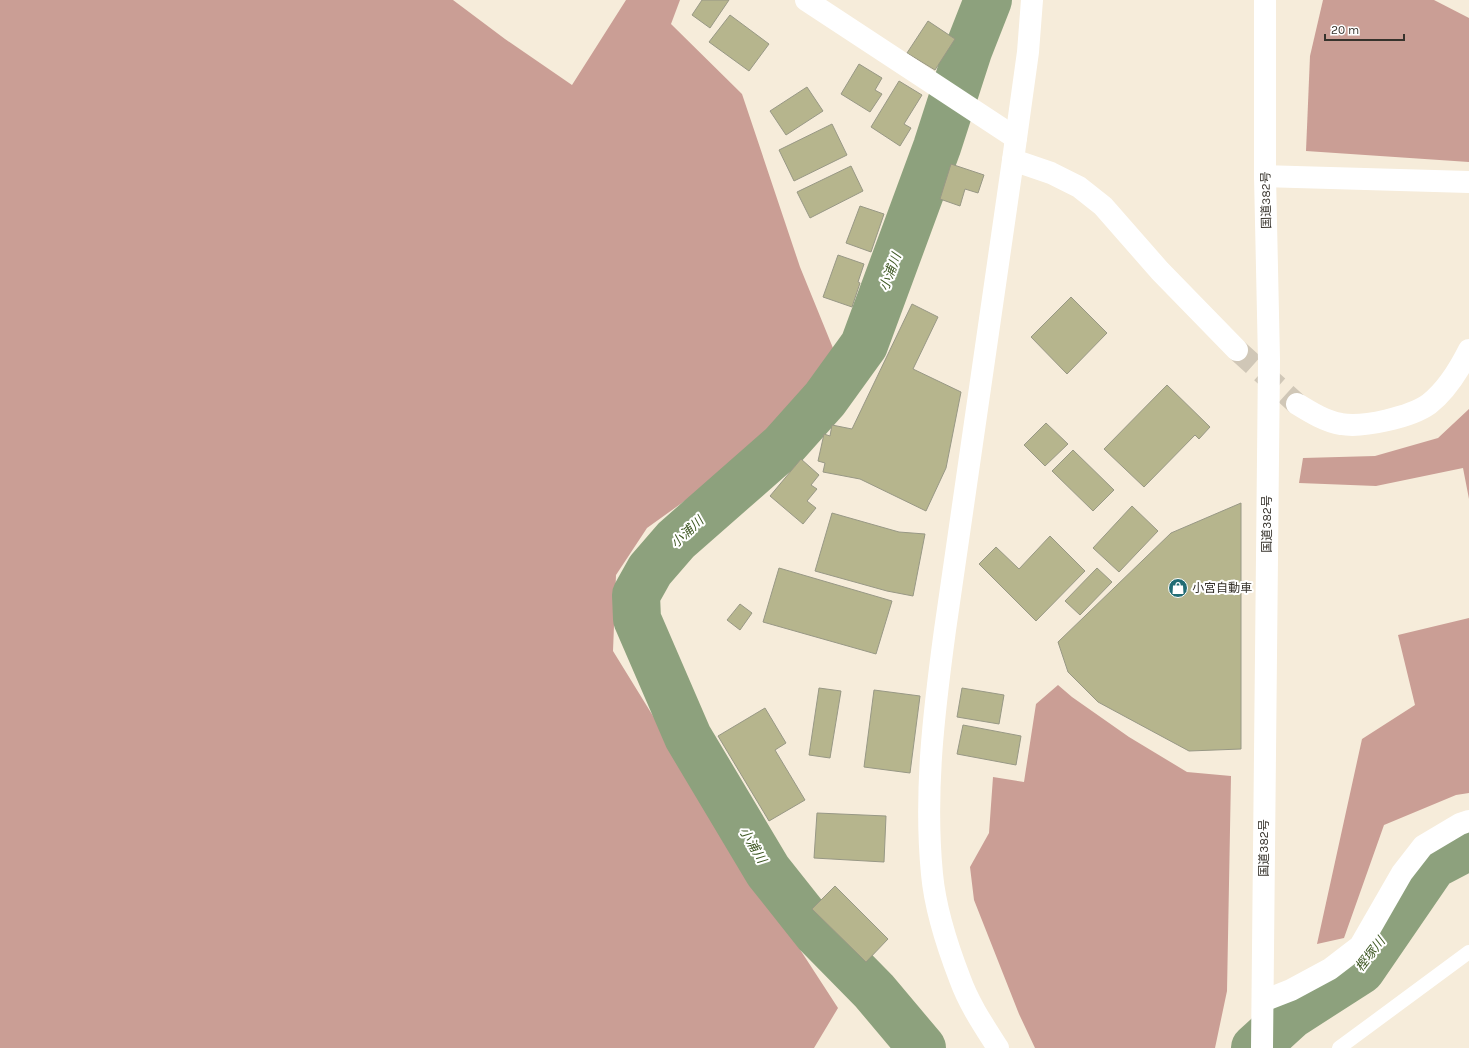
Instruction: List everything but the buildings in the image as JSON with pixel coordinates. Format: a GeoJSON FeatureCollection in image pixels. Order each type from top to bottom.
{"type":"FeatureCollection","features":[{"type":"Feature","properties":{"kind":"main road"},"geometry":{"type":"LineString","coordinates":[[806,0],[1016,138]]}},
{"type":"Feature","properties":{"kind":"main road"},"geometry":{"type":"LineString","coordinates":[[998,1048],[980,1020],[960,980],[940,912],[932,875],[930,764],[936,699],[946,622],[1014,160],[1028,52],[1032,0]]}},
{"type":"Feature","properties":{"kind":"main road","name":"国道382号"},"geometry":{"type":"LineString","coordinates":[[1262,1048],[1268,360],[1265,176],[1266,0]]}},
{"type":"Feature","properties":{"kind":"main road"},"geometry":{"type":"LineString","coordinates":[[1014,160],[1051,173],[1072,183],[1103,206],[1160,271],[1237,350]]}},
{"type":"Feature","properties":{"kind":"main road"},"geometry":{"type":"LineString","coordinates":[[1265,176],[1469,182]]}},
{"type":"Feature","properties":{"kind":"main road"},"geometry":{"type":"LineString","coordinates":[[1297,404],[1315,415],[1341,424],[1371,423],[1401,417],[1429,404],[1448,385],[1469,350]]}},
{"type":"Feature","properties":{"kind":"main road"},"geometry":{"type":"LineString","coordinates":[[1263,1001],[1291,990],[1330,969],[1360,946],[1402,873],[1423,846],[1460,824],[1469,821]]}},
{"type":"Feature","properties":{"kind":"lane"},"geometry":{"type":"LineString","coordinates":[[1339,1048],[1469,952]]}},
{"type":"Feature","properties":{"kind":"shaded area"},"geometry":{"type":"Polygon","coordinates":[[[0,0],[453,0],[505,39],[572,85],[626,0],[680,0],[671,24],[742,94],[800,267],[835,353],[815,385],[750,454],[647,528],[616,575],[613,651],[738,854],[838,1008],[814,1048],[0,1048],[0,0]]]}},
{"type":"Feature","properties":{"kind":"shaded area"},"geometry":{"type":"Polygon","coordinates":[[[1323,0],[1434,0],[1469,18],[1469,162],[1306,151],[1310,56],[1323,0]]]}},
{"type":"Feature","properties":{"kind":"shaded area"},"geometry":{"type":"Polygon","coordinates":[[[1469,409],[1469,499],[1463,468],[1376,486],[1299,483],[1303,458],[1375,456],[1438,438],[1469,409]]]}},
{"type":"Feature","properties":{"kind":"shaded area"},"geometry":{"type":"Polygon","coordinates":[[[1469,618],[1469,793],[1456,795],[1384,825],[1344,938],[1317,944],[1362,739],[1415,705],[1398,635],[1469,618]]]}},
{"type":"Feature","properties":{"kind":"shaded area"},"geometry":{"type":"Polygon","coordinates":[[[1058,685],[1072,697],[1129,737],[1187,772],[1231,776],[1227,991],[1215,1048],[1035,1048],[1019,1014],[974,900],[970,867],[989,833],[993,777],[1024,782],[1036,704],[1058,685]]]}},
{"type":"Feature","properties":{"kind":"waterway","name":"小浦川"},"geometry":{"type":"LineString","coordinates":[[922,1048],[874,991],[818,934],[768,871],[688,737],[637,619],[636,595],[650,570],[676,540],[783,446],[825,399],[864,345],[937,147],[968,51],[988,0]]}},
{"type":"Feature","properties":{"kind":"waterway","name":"樫塚川"},"geometry":{"type":"LineString","coordinates":[[1255,1048],[1291,1015],[1361,970],[1433,865],[1469,846]]}},
{"type":"Feature","properties":{"kind":"tunnel"},"geometry":{"type":"LineString","coordinates":[[1237,350],[1297,404]]}},
{"type":"Feature","properties":{"kind":"place","name":"小宮自動車"},"geometry":{"type":"Point","coordinates":[1178,588]}}]}
